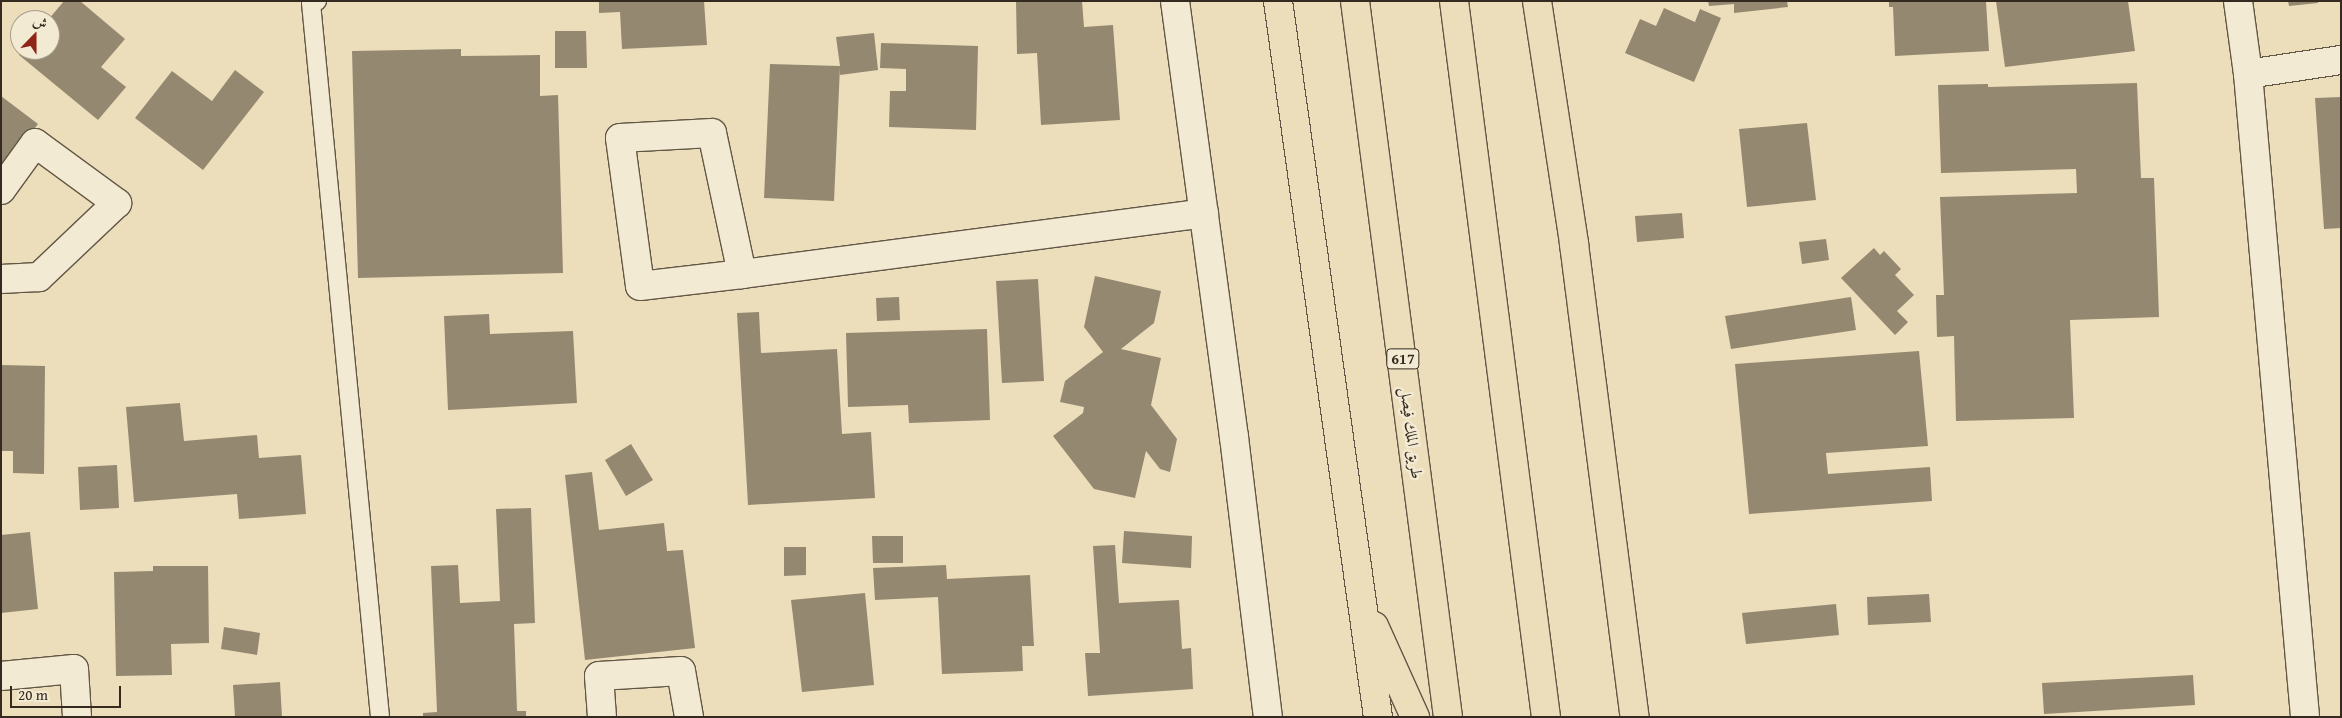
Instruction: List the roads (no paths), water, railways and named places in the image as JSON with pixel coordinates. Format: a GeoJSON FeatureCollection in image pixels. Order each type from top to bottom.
{"type":"FeatureCollection","features":[{"type":"Feature","properties":{"kind":"main road"},"geometry":{"type":"LineString","coordinates":[[1278,1],[1378,717]]}},
{"type":"Feature","properties":{"kind":"main road","name":"طريق الملك فيصل"},"geometry":{"type":"LineString","coordinates":[[1355,1],[1448,717]]}},
{"type":"Feature","properties":{"kind":"main road"},"geometry":{"type":"LineString","coordinates":[[1454,1],[1546,717]]}},
{"type":"Feature","properties":{"kind":"main road"},"geometry":{"type":"LineString","coordinates":[[1537,1],[1575,254],[1635,717]]}},
{"type":"Feature","properties":{"kind":"main road"},"geometry":{"type":"LineString","coordinates":[[1362,600],[1415,717]]}},
{"type":"Feature","properties":{"kind":"main road"},"geometry":{"type":"LineString","coordinates":[[1620,717],[1630,676]]}},
{"type":"Feature","properties":{"kind":"street"},"geometry":{"type":"LineString","coordinates":[[1175,1],[1268,717]]}},
{"type":"Feature","properties":{"kind":"street"},"geometry":{"type":"LineString","coordinates":[[2238,1],[2248,74],[2305,717]]}},
{"type":"Feature","properties":{"kind":"street"},"geometry":{"type":"LineString","coordinates":[[2248,74],[2341,60]]}},
{"type":"Feature","properties":{"kind":"street"},"geometry":{"type":"LineString","coordinates":[[742,274],[712,133],[620,138],[640,286],[742,274],[1204,213]]}},
{"type":"Feature","properties":{"kind":"street"},"geometry":{"type":"LineString","coordinates":[[1,190],[35,143],[117,203],[39,278],[1,279]]}},
{"type":"Feature","properties":{"kind":"street"},"geometry":{"type":"LineString","coordinates":[[1,676],[74,669],[77,717]]}},
{"type":"Feature","properties":{"kind":"street"},"geometry":{"type":"LineString","coordinates":[[602,717],[599,676],[681,671],[690,717]]}},
{"type":"Feature","properties":{"kind":"lane"},"geometry":{"type":"LineString","coordinates":[[317,1],[311,3],[380,717]]}}]}
